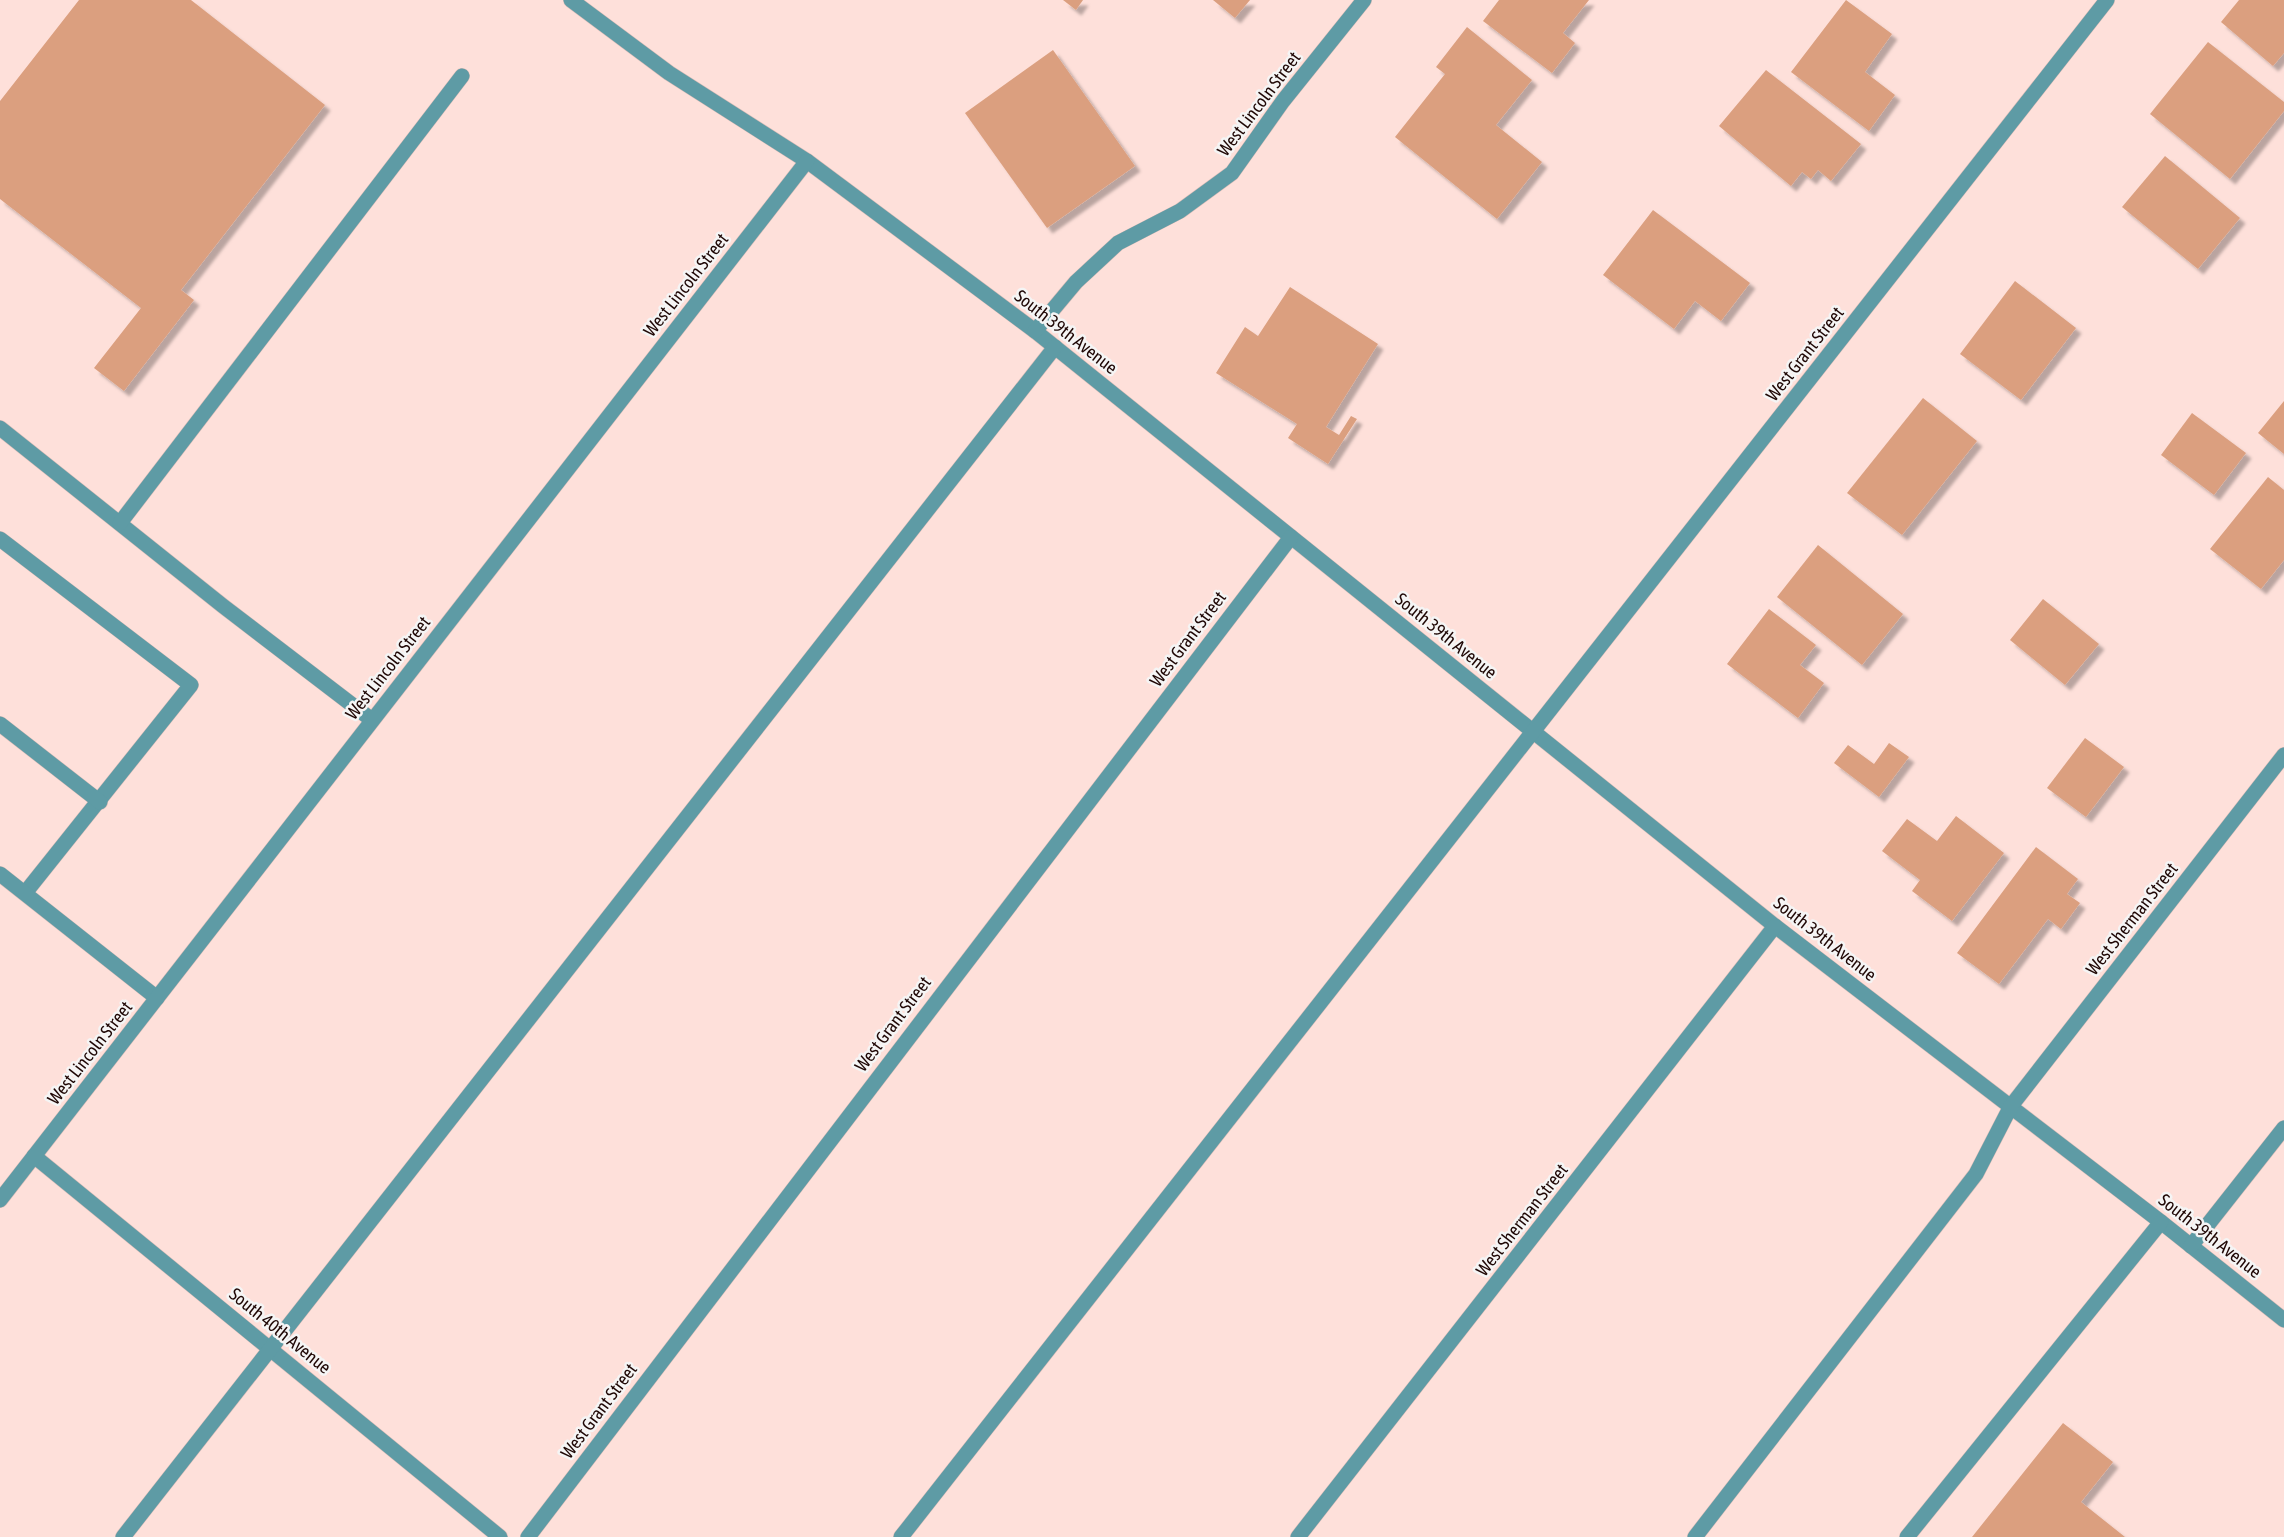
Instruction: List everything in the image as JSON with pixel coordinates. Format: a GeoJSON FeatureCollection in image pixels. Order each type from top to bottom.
{"type":"FeatureCollection","features":[{"type":"Feature","properties":{"kind":"street","name":"South 39th Avenue"},"geometry":{"type":"LineString","coordinates":[[571,0],[669,73],[807,161],[1035,331],[1775,926],[2161,1222],[2284,1320]]}},
{"type":"Feature","properties":{"kind":"street","name":"West Lincoln Street"},"geometry":{"type":"LineString","coordinates":[[1035,331],[1076,282],[1118,243],[1180,211],[1232,173],[1283,101],[1364,0]]}},
{"type":"Feature","properties":{"kind":"street","name":"West Grant Street"},"geometry":{"type":"LineString","coordinates":[[901,1537],[2107,0]]}},
{"type":"Feature","properties":{"kind":"street"},"geometry":{"type":"LineString","coordinates":[[120,523],[462,76]]}},
{"type":"Feature","properties":{"kind":"street","name":"West Lincoln Street"},"geometry":{"type":"LineString","coordinates":[[0,1200],[807,161]]}},
{"type":"Feature","properties":{"kind":"street"},"geometry":{"type":"LineString","coordinates":[[123,1537],[1055,347]]}},
{"type":"Feature","properties":{"kind":"street"},"geometry":{"type":"LineString","coordinates":[[0,428],[223,606],[372,720]]}},
{"type":"Feature","properties":{"kind":"street","name":"West Grant Street"},"geometry":{"type":"LineString","coordinates":[[528,1537],[1291,537]]}},
{"type":"Feature","properties":{"kind":"street"},"geometry":{"type":"LineString","coordinates":[[0,539],[191,685],[100,802],[25,893]]}},
{"type":"Feature","properties":{"kind":"street"},"geometry":{"type":"LineString","coordinates":[[0,724],[100,802]]}},
{"type":"Feature","properties":{"kind":"street","name":"West Sherman Street"},"geometry":{"type":"LineString","coordinates":[[1695,1537],[1976,1174],[2011,1107],[2284,755]]}},
{"type":"Feature","properties":{"kind":"street"},"geometry":{"type":"LineString","coordinates":[[0,874],[157,998]]}},
{"type":"Feature","properties":{"kind":"street","name":"West Sherman Street"},"geometry":{"type":"LineString","coordinates":[[1298,1537],[1775,926]]}},
{"type":"Feature","properties":{"kind":"street"},"geometry":{"type":"LineString","coordinates":[[2191,1246],[2284,1128]]}},
{"type":"Feature","properties":{"kind":"street","name":"South 40th Avenue"},"geometry":{"type":"LineString","coordinates":[[34,1156],[500,1537]]}},
{"type":"Feature","properties":{"kind":"street"},"geometry":{"type":"LineString","coordinates":[[1907,1537],[2161,1222]]}},
{"type":"Feature","properties":{"kind":"building"},"geometry":{"type":"Polygon","coordinates":[[[79,0],[191,0],[325,105],[181,290],[194,300],[124,391],[94,368],[141,308],[0,199],[0,101],[79,0]]]}},
{"type":"Feature","properties":{"kind":"building"},"geometry":{"type":"Polygon","coordinates":[[[1063,0],[1083,0],[1076,10],[1063,0]]]}},
{"type":"Feature","properties":{"kind":"building"},"geometry":{"type":"Polygon","coordinates":[[[1213,0],[1250,0],[1235,18],[1213,0]]]}},
{"type":"Feature","properties":{"kind":"building"},"geometry":{"type":"Polygon","coordinates":[[[1499,0],[1589,0],[1563,33],[1575,43],[1552,73],[1483,21],[1499,0]]]}},
{"type":"Feature","properties":{"kind":"building"},"geometry":{"type":"Polygon","coordinates":[[[1846,0],[1892,34],[1865,72],[1895,95],[1869,131],[1791,72],[1846,0]]]}},
{"type":"Feature","properties":{"kind":"building"},"geometry":{"type":"Polygon","coordinates":[[[2239,0],[2284,0],[2284,53],[2273,66],[2221,22],[2239,0]]]}},
{"type":"Feature","properties":{"kind":"building"},"geometry":{"type":"Polygon","coordinates":[[[1467,27],[1532,80],[1496,125],[1542,162],[1497,219],[1395,137],[1445,74],[1436,67],[1467,27]]]}},
{"type":"Feature","properties":{"kind":"building"},"geometry":{"type":"Polygon","coordinates":[[[2208,42],[2284,102],[2284,111],[2230,179],[2150,114],[2208,42]]]}},
{"type":"Feature","properties":{"kind":"building"},"geometry":{"type":"Polygon","coordinates":[[[1053,50],[1135,166],[1047,228],[965,113],[1053,50]]]}},
{"type":"Feature","properties":{"kind":"building"},"geometry":{"type":"Polygon","coordinates":[[[1766,70],[1861,144],[1831,181],[1818,170],[1811,179],[1802,172],[1791,186],[1719,126],[1766,70]]]}},
{"type":"Feature","properties":{"kind":"building"},"geometry":{"type":"Polygon","coordinates":[[[2165,156],[2240,218],[2198,269],[2122,207],[2165,156]]]}},
{"type":"Feature","properties":{"kind":"building"},"geometry":{"type":"Polygon","coordinates":[[[1653,210],[1750,283],[1721,321],[1695,301],[1674,329],[1603,275],[1653,210]]]}},
{"type":"Feature","properties":{"kind":"building"},"geometry":{"type":"Polygon","coordinates":[[[2015,281],[2076,328],[2021,400],[1960,354],[2015,281]]]}},
{"type":"Feature","properties":{"kind":"building"},"geometry":{"type":"Polygon","coordinates":[[[1290,287],[1378,344],[1326,427],[1339,435],[1351,416],[1357,419],[1328,464],[1288,438],[1297,424],[1216,373],[1245,327],[1258,336],[1290,287]]]}},
{"type":"Feature","properties":{"kind":"building"},"geometry":{"type":"Polygon","coordinates":[[[1923,398],[1977,441],[1902,535],[1847,493],[1923,398]]]}},
{"type":"Feature","properties":{"kind":"building"},"geometry":{"type":"Polygon","coordinates":[[[2284,401],[2284,454],[2258,433],[2284,401]]]}},
{"type":"Feature","properties":{"kind":"building"},"geometry":{"type":"Polygon","coordinates":[[[2192,413],[2246,453],[2214,495],[2161,455],[2192,413]]]}},
{"type":"Feature","properties":{"kind":"building"},"geometry":{"type":"Polygon","coordinates":[[[2268,477],[2284,490],[2284,560],[2261,589],[2210,549],[2268,477]]]}},
{"type":"Feature","properties":{"kind":"building"},"geometry":{"type":"Polygon","coordinates":[[[1818,545],[1903,614],[1862,665],[1777,597],[1818,545]]]}},
{"type":"Feature","properties":{"kind":"building"},"geometry":{"type":"Polygon","coordinates":[[[2043,599],[2099,644],[2065,685],[2010,640],[2043,599]]]}},
{"type":"Feature","properties":{"kind":"building"},"geometry":{"type":"Polygon","coordinates":[[[1769,609],[1816,645],[1800,665],[1824,683],[1798,718],[1727,664],[1769,609]]]}},
{"type":"Feature","properties":{"kind":"building"},"geometry":{"type":"Polygon","coordinates":[[[2085,738],[2124,767],[2086,817],[2047,788],[2085,738]]]}},
{"type":"Feature","properties":{"kind":"building"},"geometry":{"type":"Polygon","coordinates":[[[1889,743],[1909,757],[1879,797],[1834,763],[1848,745],[1874,764],[1889,743]]]}},
{"type":"Feature","properties":{"kind":"building"},"geometry":{"type":"Polygon","coordinates":[[[1956,816],[2004,853],[1952,921],[1912,891],[1920,880],[1882,851],[1907,819],[1937,841],[1956,816]]]}},
{"type":"Feature","properties":{"kind":"building"},"geometry":{"type":"Polygon","coordinates":[[[2036,847],[2078,879],[2067,894],[2080,903],[2061,929],[2048,919],[1999,984],[1957,953],[2036,847]]]}},
{"type":"Feature","properties":{"kind":"building"},"geometry":{"type":"Polygon","coordinates":[[[2063,1423],[2113,1462],[2081,1502],[2125,1537],[1972,1537],[2063,1423]]]}}]}
